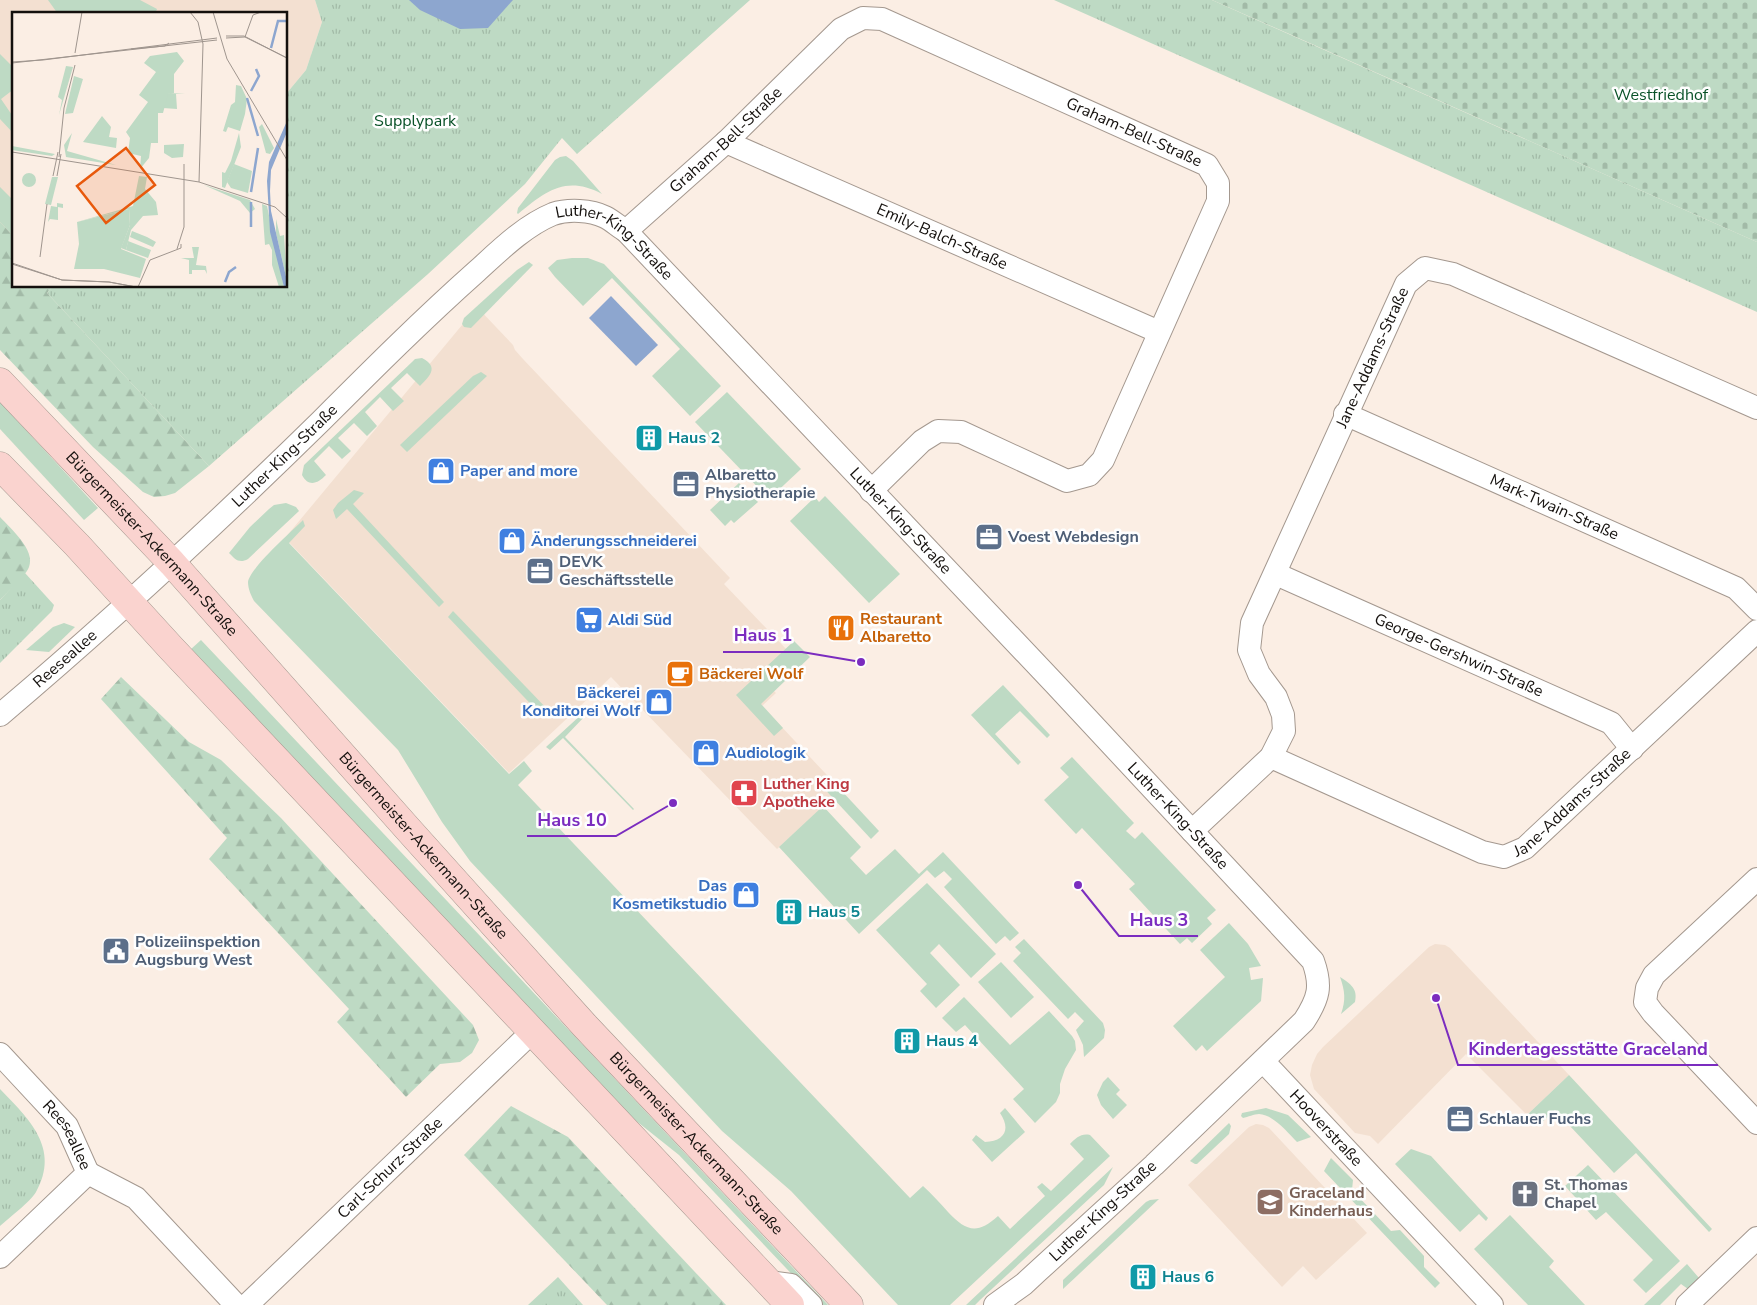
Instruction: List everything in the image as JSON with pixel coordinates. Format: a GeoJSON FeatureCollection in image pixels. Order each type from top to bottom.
{"type":"FeatureCollection","features":[{"type":"Feature","properties":{"kind":"main road","name":"Bürgermeister-Ackermann-Straße"},"geometry":{"type":"LineString","coordinates":[[0,382],[172,563],[585,1026],[849,1305]]}},
{"type":"Feature","properties":{"kind":"main road"},"geometry":{"type":"LineString","coordinates":[[0,466],[790,1305]]}},
{"type":"Feature","properties":{"kind":"street","name":"Graham-Bell-Straße"},"geometry":{"type":"LineString","coordinates":[[626,231],[726,142],[841,29],[862,18],[882,19],[1207,165],[1218,183],[1218,201],[1103,460],[1089,475],[1067,481],[961,432],[938,431],[922,441],[871,491]]}},
{"type":"Feature","properties":{"kind":"street","name":"Emily-Balch-Straße"},"geometry":{"type":"LineString","coordinates":[[726,142],[1159,332]]}},
{"type":"Feature","properties":{"kind":"street","name":"Luther-King-Straße"},"geometry":{"type":"LineString","coordinates":[[130,602],[270,471],[423,320],[500,250],[532,225],[554,214],[578,211],[604,216],[626,231],[1061,691],[1313,961],[1318,975],[1319,990],[1314,1006],[1304,1020],[1263,1061],[1024,1284],[995,1305]]}},
{"type":"Feature","properties":{"kind":"street","name":"Jane-Addams-Straße"},"geometry":{"type":"LineString","coordinates":[[1192,832],[1271,757],[1284,731],[1283,715],[1276,697],[1259,674],[1249,650],[1252,623],[1276,574],[1345,414],[1406,284],[1425,268],[1453,274],[1757,408]]}},
{"type":"Feature","properties":{"kind":"street","name":"Mark-Twain-Straße"},"geometry":{"type":"LineString","coordinates":[[1345,414],[1736,588],[1757,608]]}},
{"type":"Feature","properties":{"kind":"street","name":"George-Gershwin-Straße"},"geometry":{"type":"LineString","coordinates":[[1276,574],[1612,723],[1632,749]]}},
{"type":"Feature","properties":{"kind":"street","name":"Reeseallee"},"geometry":{"type":"LineString","coordinates":[[0,715],[84,644],[130,602]]}},
{"type":"Feature","properties":{"kind":"street","name":"Jane-Addams-Straße"},"geometry":{"type":"LineString","coordinates":[[1271,757],[1482,852],[1504,857],[1525,848],[1757,631]]}},
{"type":"Feature","properties":{"kind":"street"},"geometry":{"type":"LineString","coordinates":[[1757,879],[1654,975],[1647,988],[1645,1002],[1652,1013],[1757,1123]]}},
{"type":"Feature","properties":{"kind":"street","name":"Carl-Schurz-Straße"},"geometry":{"type":"LineString","coordinates":[[247,1305],[533,1031]]}},
{"type":"Feature","properties":{"kind":"street","name":"Reeseallee"},"geometry":{"type":"LineString","coordinates":[[0,1054],[67,1126],[88,1173],[0,1257]]}},
{"type":"Feature","properties":{"kind":"street","name":"Hooverstraße"},"geometry":{"type":"LineString","coordinates":[[1263,1061],[1492,1305]]}},
{"type":"Feature","properties":{"kind":"street"},"geometry":{"type":"LineString","coordinates":[[88,1173],[136,1198],[236,1305]]}},
{"type":"Feature","properties":{"kind":"street"},"geometry":{"type":"LineString","coordinates":[[1687,1305],[1757,1238]]}},
{"type":"Feature","properties":{"kind":"street"},"geometry":{"type":"LineString","coordinates":[[768,1282],[791,1285],[811,1305]]}},
{"type":"Feature","properties":{"kind":"street","name":"Luther-King-Straße"},"geometry":{"type":"LineString","coordinates":[[1011,1305],[1024,1284]]}},
{"type":"Feature","properties":{"kind":"shaded area"},"geometry":{"type":"Polygon","coordinates":[[[0,0],[315,0],[322,22],[306,70],[288,92],[288,12],[12,12],[12,235],[0,223],[0,0]]]}},
{"type":"Feature","properties":{"kind":"shaded area"},"geometry":{"type":"Polygon","coordinates":[[[477,307],[513,345],[523,359],[730,578],[724,584],[787,650],[760,677],[776,693],[762,706],[841,790],[777,849],[611,677],[509,773],[285,538],[477,307]]]}},
{"type":"Feature","properties":{"kind":"shaded area"},"geometry":{"type":"Polygon","coordinates":[[[1435,944],[1445,945],[1450,948],[1569,1075],[1527,1115],[1466,1054],[1378,1144],[1370,1136],[1355,1133],[1314,1089],[1310,1075],[1312,1065],[1323,1047],[1429,947],[1435,944]]]}},
{"type":"Feature","properties":{"kind":"shaded area","name":"Graceland Kinderhaus"},"geometry":{"type":"Polygon","coordinates":[[[1256,1124],[1269,1128],[1367,1233],[1316,1280],[1303,1266],[1282,1287],[1188,1185],[1249,1127],[1256,1124]]]}},
{"type":"Feature","properties":{"kind":"green space"},"geometry":{"type":"Polygon","coordinates":[[[48,0],[140,0],[157,9],[156,12],[57,12],[48,0]]]}},
{"type":"Feature","properties":{"kind":"green space","name":"Supplypark"},"geometry":{"type":"Polygon","coordinates":[[[315,0],[750,0],[577,154],[562,138],[525,184],[428,274],[209,466],[47,293],[51,288],[288,288],[288,92],[306,70],[322,22],[315,0]]]}},
{"type":"Feature","properties":{"kind":"green space"},"geometry":{"type":"Polygon","coordinates":[[[1054,0],[1212,0],[1757,242],[1757,312],[1054,0]]]}},
{"type":"Feature","properties":{"kind":"green space","name":"Westfriedhof"},"geometry":{"type":"Polygon","coordinates":[[[1212,0],[1757,0],[1757,242],[1287,33],[1212,0]]]}},
{"type":"Feature","properties":{"kind":"green space"},"geometry":{"type":"Polygon","coordinates":[[[0,54],[12,66],[12,91],[1,99],[12,115],[12,132],[0,119],[0,54]]]}},
{"type":"Feature","properties":{"kind":"green space"},"geometry":{"type":"Polygon","coordinates":[[[566,156],[573,161],[602,194],[589,188],[578,186],[557,188],[538,198],[518,214],[518,208],[555,160],[566,156]]]}},
{"type":"Feature","properties":{"kind":"green space"},"geometry":{"type":"Polygon","coordinates":[[[0,187],[12,199],[12,235],[0,222],[0,187]]]}},
{"type":"Feature","properties":{"kind":"green space"},"geometry":{"type":"Polygon","coordinates":[[[0,222],[12,235],[12,288],[51,288],[47,293],[209,466],[175,493],[154,497],[143,492],[93,447],[0,350],[0,222]]]}},
{"type":"Feature","properties":{"kind":"green space"},"geometry":{"type":"Polygon","coordinates":[[[588,258],[604,264],[721,386],[690,416],[652,376],[680,349],[612,278],[583,306],[548,268],[557,260],[588,258]]]}},
{"type":"Feature","properties":{"kind":"green space"},"geometry":{"type":"Polygon","coordinates":[[[529,262],[533,265],[471,328],[464,327],[462,324],[464,318],[517,270],[529,262]]]}},
{"type":"Feature","properties":{"kind":"green space"},"geometry":{"type":"Polygon","coordinates":[[[422,358],[432,368],[429,376],[423,383],[420,386],[407,373],[391,388],[404,401],[393,411],[380,397],[365,412],[377,426],[367,436],[354,423],[338,438],[351,451],[342,459],[329,446],[314,461],[326,475],[314,483],[308,482],[302,475],[304,465],[415,359],[422,358]]]}},
{"type":"Feature","properties":{"kind":"green space"},"geometry":{"type":"Polygon","coordinates":[[[481,372],[487,376],[407,452],[400,445],[473,376],[481,372]]]}},
{"type":"Feature","properties":{"kind":"green space"},"geometry":{"type":"Polygon","coordinates":[[[727,392],[801,469],[769,499],[695,422],[727,392]]]}},
{"type":"Feature","properties":{"kind":"green space"},"geometry":{"type":"Polygon","coordinates":[[[0,402],[98,508],[84,520],[0,429],[0,402]]]}},
{"type":"Feature","properties":{"kind":"green space"},"geometry":{"type":"Polygon","coordinates":[[[739,483],[758,502],[734,523],[731,520],[725,526],[710,510],[739,483]]]}},
{"type":"Feature","properties":{"kind":"green space"},"geometry":{"type":"Polygon","coordinates":[[[354,490],[364,493],[353,504],[444,602],[439,607],[347,509],[336,519],[333,510],[338,503],[354,490]]]}},
{"type":"Feature","properties":{"kind":"green space"},"geometry":{"type":"Polygon","coordinates":[[[825,496],[900,574],[869,603],[790,521],[815,497],[819,502],[825,496]]]}},
{"type":"Feature","properties":{"kind":"green space"},"geometry":{"type":"Polygon","coordinates":[[[286,503],[296,507],[299,511],[248,559],[240,561],[229,553],[250,527],[269,509],[274,505],[286,503]]]}},
{"type":"Feature","properties":{"kind":"green space"},"geometry":{"type":"Polygon","coordinates":[[[0,517],[26,547],[30,560],[29,567],[24,575],[0,600],[0,517]]]}},
{"type":"Feature","properties":{"kind":"green space"},"geometry":{"type":"Polygon","coordinates":[[[303,520],[305,526],[289,543],[509,774],[524,761],[532,771],[518,785],[910,1198],[923,1186],[954,1218],[966,1227],[978,1228],[984,1226],[998,1216],[1010,1229],[1045,1196],[1037,1187],[1042,1183],[1051,1191],[1084,1159],[1070,1144],[1081,1135],[1090,1135],[1110,1156],[950,1305],[898,1305],[791,1191],[722,1131],[470,861],[442,822],[398,750],[254,601],[248,585],[250,576],[263,559],[303,520]]]}},
{"type":"Feature","properties":{"kind":"green space"},"geometry":{"type":"Polygon","coordinates":[[[25,573],[54,605],[52,611],[0,663],[0,600],[25,573]]]}},
{"type":"Feature","properties":{"kind":"green space"},"geometry":{"type":"Polygon","coordinates":[[[453,611],[550,712],[544,718],[448,617],[453,611]]]}},
{"type":"Feature","properties":{"kind":"green space"},"geometry":{"type":"Polygon","coordinates":[[[64,623],[75,627],[49,652],[26,650],[53,627],[64,623]]]}},
{"type":"Feature","properties":{"kind":"green space"},"geometry":{"type":"Polygon","coordinates":[[[201,640],[828,1305],[821,1305],[679,1155],[630,1116],[190,650],[201,640]]]}},
{"type":"Feature","properties":{"kind":"green space"},"geometry":{"type":"Polygon","coordinates":[[[794,641],[810,657],[761,704],[783,728],[774,736],[736,695],[794,641]]]}},
{"type":"Feature","properties":{"kind":"green space"},"geometry":{"type":"Polygon","coordinates":[[[121,677],[189,742],[221,760],[281,818],[473,1025],[479,1040],[472,1053],[460,1062],[440,1064],[406,1097],[337,1022],[349,1009],[209,859],[227,838],[101,699],[121,677]]]}},
{"type":"Feature","properties":{"kind":"green space"},"geometry":{"type":"Polygon","coordinates":[[[1003,685],[1050,735],[1047,738],[1020,711],[995,734],[1021,762],[1018,765],[971,715],[1003,685]]]}},
{"type":"Feature","properties":{"kind":"green space"},"geometry":{"type":"Polygon","coordinates":[[[583,713],[585,716],[565,737],[633,810],[563,738],[550,750],[546,747],[583,713]]]}},
{"type":"Feature","properties":{"kind":"green space"},"geometry":{"type":"Polygon","coordinates":[[[1072,757],[1134,823],[1126,831],[1135,839],[1142,832],[1216,910],[1207,918],[1212,924],[1192,943],[1187,938],[1180,944],[1129,889],[1135,884],[1082,828],[1076,834],[1044,800],[1069,777],[1060,768],[1072,757]]]}},
{"type":"Feature","properties":{"kind":"green space"},"geometry":{"type":"Polygon","coordinates":[[[827,775],[879,831],[871,839],[819,783],[827,775]]]}},
{"type":"Feature","properties":{"kind":"green space"},"geometry":{"type":"Polygon","coordinates":[[[823,806],[861,847],[850,858],[866,875],[895,849],[919,874],[943,852],[1019,933],[1010,941],[1005,936],[996,944],[944,887],[952,879],[944,871],[935,878],[927,870],[859,934],[779,847],[823,806]]]}},
{"type":"Feature","properties":{"kind":"green space"},"geometry":{"type":"Polygon","coordinates":[[[927,883],[996,954],[971,978],[939,944],[930,953],[960,985],[936,1008],[920,991],[927,984],[876,930],[927,883]]]}},
{"type":"Feature","properties":{"kind":"green space"},"geometry":{"type":"Polygon","coordinates":[[[1229,923],[1248,944],[1261,966],[1249,968],[1251,980],[1263,978],[1261,1001],[1207,1051],[1202,1045],[1196,1051],[1173,1026],[1225,977],[1200,950],[1229,923]]]}},
{"type":"Feature","properties":{"kind":"green space"},"geometry":{"type":"Polygon","coordinates":[[[1024,939],[1103,1023],[1105,1030],[1104,1038],[1084,1057],[1083,1045],[1076,1030],[1084,1021],[1075,1012],[1068,1019],[1013,961],[1021,953],[1015,947],[1024,939]]]}},
{"type":"Feature","properties":{"kind":"green space"},"geometry":{"type":"Polygon","coordinates":[[[1001,962],[1034,997],[1011,1018],[978,982],[1001,962]]]}},
{"type":"Feature","properties":{"kind":"green space"},"geometry":{"type":"Polygon","coordinates":[[[1340,977],[1353,987],[1356,997],[1355,1002],[1341,1014],[1344,996],[1340,977]]]}},
{"type":"Feature","properties":{"kind":"green space"},"geometry":{"type":"Polygon","coordinates":[[[964,997],[1010,1045],[1049,1011],[1075,1041],[1076,1050],[1065,1069],[1056,1102],[1035,1123],[1013,1099],[1024,1089],[965,1025],[956,1032],[942,1018],[964,997]]]}},
{"type":"Feature","properties":{"kind":"green space"},"geometry":{"type":"Polygon","coordinates":[[[1569,1075],[1712,1229],[1709,1232],[1636,1153],[1614,1173],[1555,1110],[1538,1126],[1527,1115],[1569,1075]]]}},
{"type":"Feature","properties":{"kind":"green space"},"geometry":{"type":"Polygon","coordinates":[[[1108,1077],[1120,1090],[1116,1094],[1127,1105],[1113,1119],[1101,1105],[1097,1095],[1103,1082],[1108,1077]]]}},
{"type":"Feature","properties":{"kind":"green space"},"geometry":{"type":"Polygon","coordinates":[[[0,1089],[21,1111],[38,1135],[45,1161],[43,1176],[36,1192],[0,1226],[0,1089]]]}},
{"type":"Feature","properties":{"kind":"green space"},"geometry":{"type":"Polygon","coordinates":[[[511,1106],[568,1137],[726,1305],[607,1305],[464,1155],[511,1106]]]}},
{"type":"Feature","properties":{"kind":"green space"},"geometry":{"type":"Polygon","coordinates":[[[1005,1108],[1025,1132],[992,1162],[972,1140],[976,1135],[985,1142],[1001,1137],[1004,1133],[1005,1124],[1000,1113],[1005,1108]]]}},
{"type":"Feature","properties":{"kind":"green space"},"geometry":{"type":"Polygon","coordinates":[[[1266,1108],[1288,1115],[1311,1137],[1297,1142],[1270,1117],[1259,1114],[1243,1118],[1241,1116],[1242,1113],[1266,1108]]]}},
{"type":"Feature","properties":{"kind":"green space"},"geometry":{"type":"Polygon","coordinates":[[[1229,1123],[1231,1126],[1229,1134],[1197,1164],[1190,1161],[1229,1123]]]}},
{"type":"Feature","properties":{"kind":"green space"},"geometry":{"type":"Polygon","coordinates":[[[1411,1149],[1431,1156],[1488,1218],[1486,1221],[1479,1214],[1460,1232],[1395,1164],[1411,1149]]]}},
{"type":"Feature","properties":{"kind":"green space"},"geometry":{"type":"Polygon","coordinates":[[[1331,1158],[1353,1180],[1352,1190],[1391,1231],[1400,1230],[1424,1256],[1424,1267],[1440,1283],[1435,1288],[1324,1171],[1331,1158]]]}},
{"type":"Feature","properties":{"kind":"green space"},"geometry":{"type":"Polygon","coordinates":[[[1588,1165],[1680,1261],[1646,1293],[1633,1280],[1653,1260],[1606,1212],[1596,1220],[1565,1186],[1588,1165]]]}},
{"type":"Feature","properties":{"kind":"green space"},"geometry":{"type":"Polygon","coordinates":[[[1113,1167],[1104,1185],[975,1305],[966,1305],[1113,1167]]]}},
{"type":"Feature","properties":{"kind":"green space"},"geometry":{"type":"Polygon","coordinates":[[[1159,1199],[1063,1289],[1063,1280],[1146,1202],[1159,1199]]]}},
{"type":"Feature","properties":{"kind":"green space"},"geometry":{"type":"Polygon","coordinates":[[[1510,1215],[1554,1261],[1549,1267],[1585,1305],[1528,1305],[1474,1249],[1510,1215]]]}},
{"type":"Feature","properties":{"kind":"green space"},"geometry":{"type":"Polygon","coordinates":[[[1687,1264],[1699,1278],[1688,1289],[1681,1284],[1660,1305],[1644,1305],[1687,1264]]]}},
{"type":"Feature","properties":{"kind":"green space"},"geometry":{"type":"Polygon","coordinates":[[[558,1277],[583,1305],[528,1305],[558,1277]]]}},
{"type":"Feature","properties":{"kind":"water"},"geometry":{"type":"Polygon","coordinates":[[[409,0],[513,0],[488,28],[460,29],[420,10],[409,0]]]}},
{"type":"Feature","properties":{"kind":"water"},"geometry":{"type":"Polygon","coordinates":[[[611,296],[658,345],[636,366],[589,318],[611,296]]]}},
{"type":"Feature","properties":{"kind":"place","name":"Haus 2"},"geometry":{"type":"Point","coordinates":[649,438]}},
{"type":"Feature","properties":{"kind":"place","name":"Paper and more"},"geometry":{"type":"Point","coordinates":[441,471]}},
{"type":"Feature","properties":{"kind":"place","name":"Albaretto Physiotherapie"},"geometry":{"type":"Point","coordinates":[686,484]}},
{"type":"Feature","properties":{"kind":"place","name":"Voest Webdesign"},"geometry":{"type":"Point","coordinates":[989,537]}},
{"type":"Feature","properties":{"kind":"place","name":"Änderungsschneiderei"},"geometry":{"type":"Point","coordinates":[512,541]}},
{"type":"Feature","properties":{"kind":"place","name":"DEVK Geschäftsstelle"},"geometry":{"type":"Point","coordinates":[540,571]}},
{"type":"Feature","properties":{"kind":"place","name":"Aldi Süd"},"geometry":{"type":"Point","coordinates":[589,620]}},
{"type":"Feature","properties":{"kind":"place","name":"Restaurant Albaretto"},"geometry":{"type":"Point","coordinates":[841,628]}},
{"type":"Feature","properties":{"kind":"place","name":"Haus 1"},"geometry":{"type":"Point","coordinates":[861,662]}},
{"type":"Feature","properties":{"kind":"place","name":"Bäckerei Wolf"},"geometry":{"type":"Point","coordinates":[680,674]}},
{"type":"Feature","properties":{"kind":"place","name":"Bäckerei Konditorei Wolf"},"geometry":{"type":"Point","coordinates":[659,702]}},
{"type":"Feature","properties":{"kind":"place","name":"Audiologik"},"geometry":{"type":"Point","coordinates":[706,753]}},
{"type":"Feature","properties":{"kind":"place","name":"Luther King Apotheke"},"geometry":{"type":"Point","coordinates":[744,793]}},
{"type":"Feature","properties":{"kind":"place","name":"Haus 10"},"geometry":{"type":"Point","coordinates":[673,803]}},
{"type":"Feature","properties":{"kind":"place","name":"Haus 3"},"geometry":{"type":"Point","coordinates":[1078,885]}},
{"type":"Feature","properties":{"kind":"place","name":"Das Kosmetikstudio"},"geometry":{"type":"Point","coordinates":[746,895]}},
{"type":"Feature","properties":{"kind":"place","name":"Haus 5"},"geometry":{"type":"Point","coordinates":[789,912]}},
{"type":"Feature","properties":{"kind":"place","name":"Polizeiinspektion Augsburg West"},"geometry":{"type":"Point","coordinates":[116,951]}},
{"type":"Feature","properties":{"kind":"place","name":"Kindertagesstätte Graceland"},"geometry":{"type":"Point","coordinates":[1436,998]}},
{"type":"Feature","properties":{"kind":"place","name":"Haus 4"},"geometry":{"type":"Point","coordinates":[907,1041]}},
{"type":"Feature","properties":{"kind":"place","name":"Schlauer Fuchs"},"geometry":{"type":"Point","coordinates":[1460,1119]}},
{"type":"Feature","properties":{"kind":"place","name":"St. Thomas Chapel"},"geometry":{"type":"Point","coordinates":[1525,1194]}},
{"type":"Feature","properties":{"kind":"place","name":"Graceland Kinderhaus"},"geometry":{"type":"Point","coordinates":[1270,1202]}},
{"type":"Feature","properties":{"kind":"place","name":"Haus 6"},"geometry":{"type":"Point","coordinates":[1143,1277]}}]}
